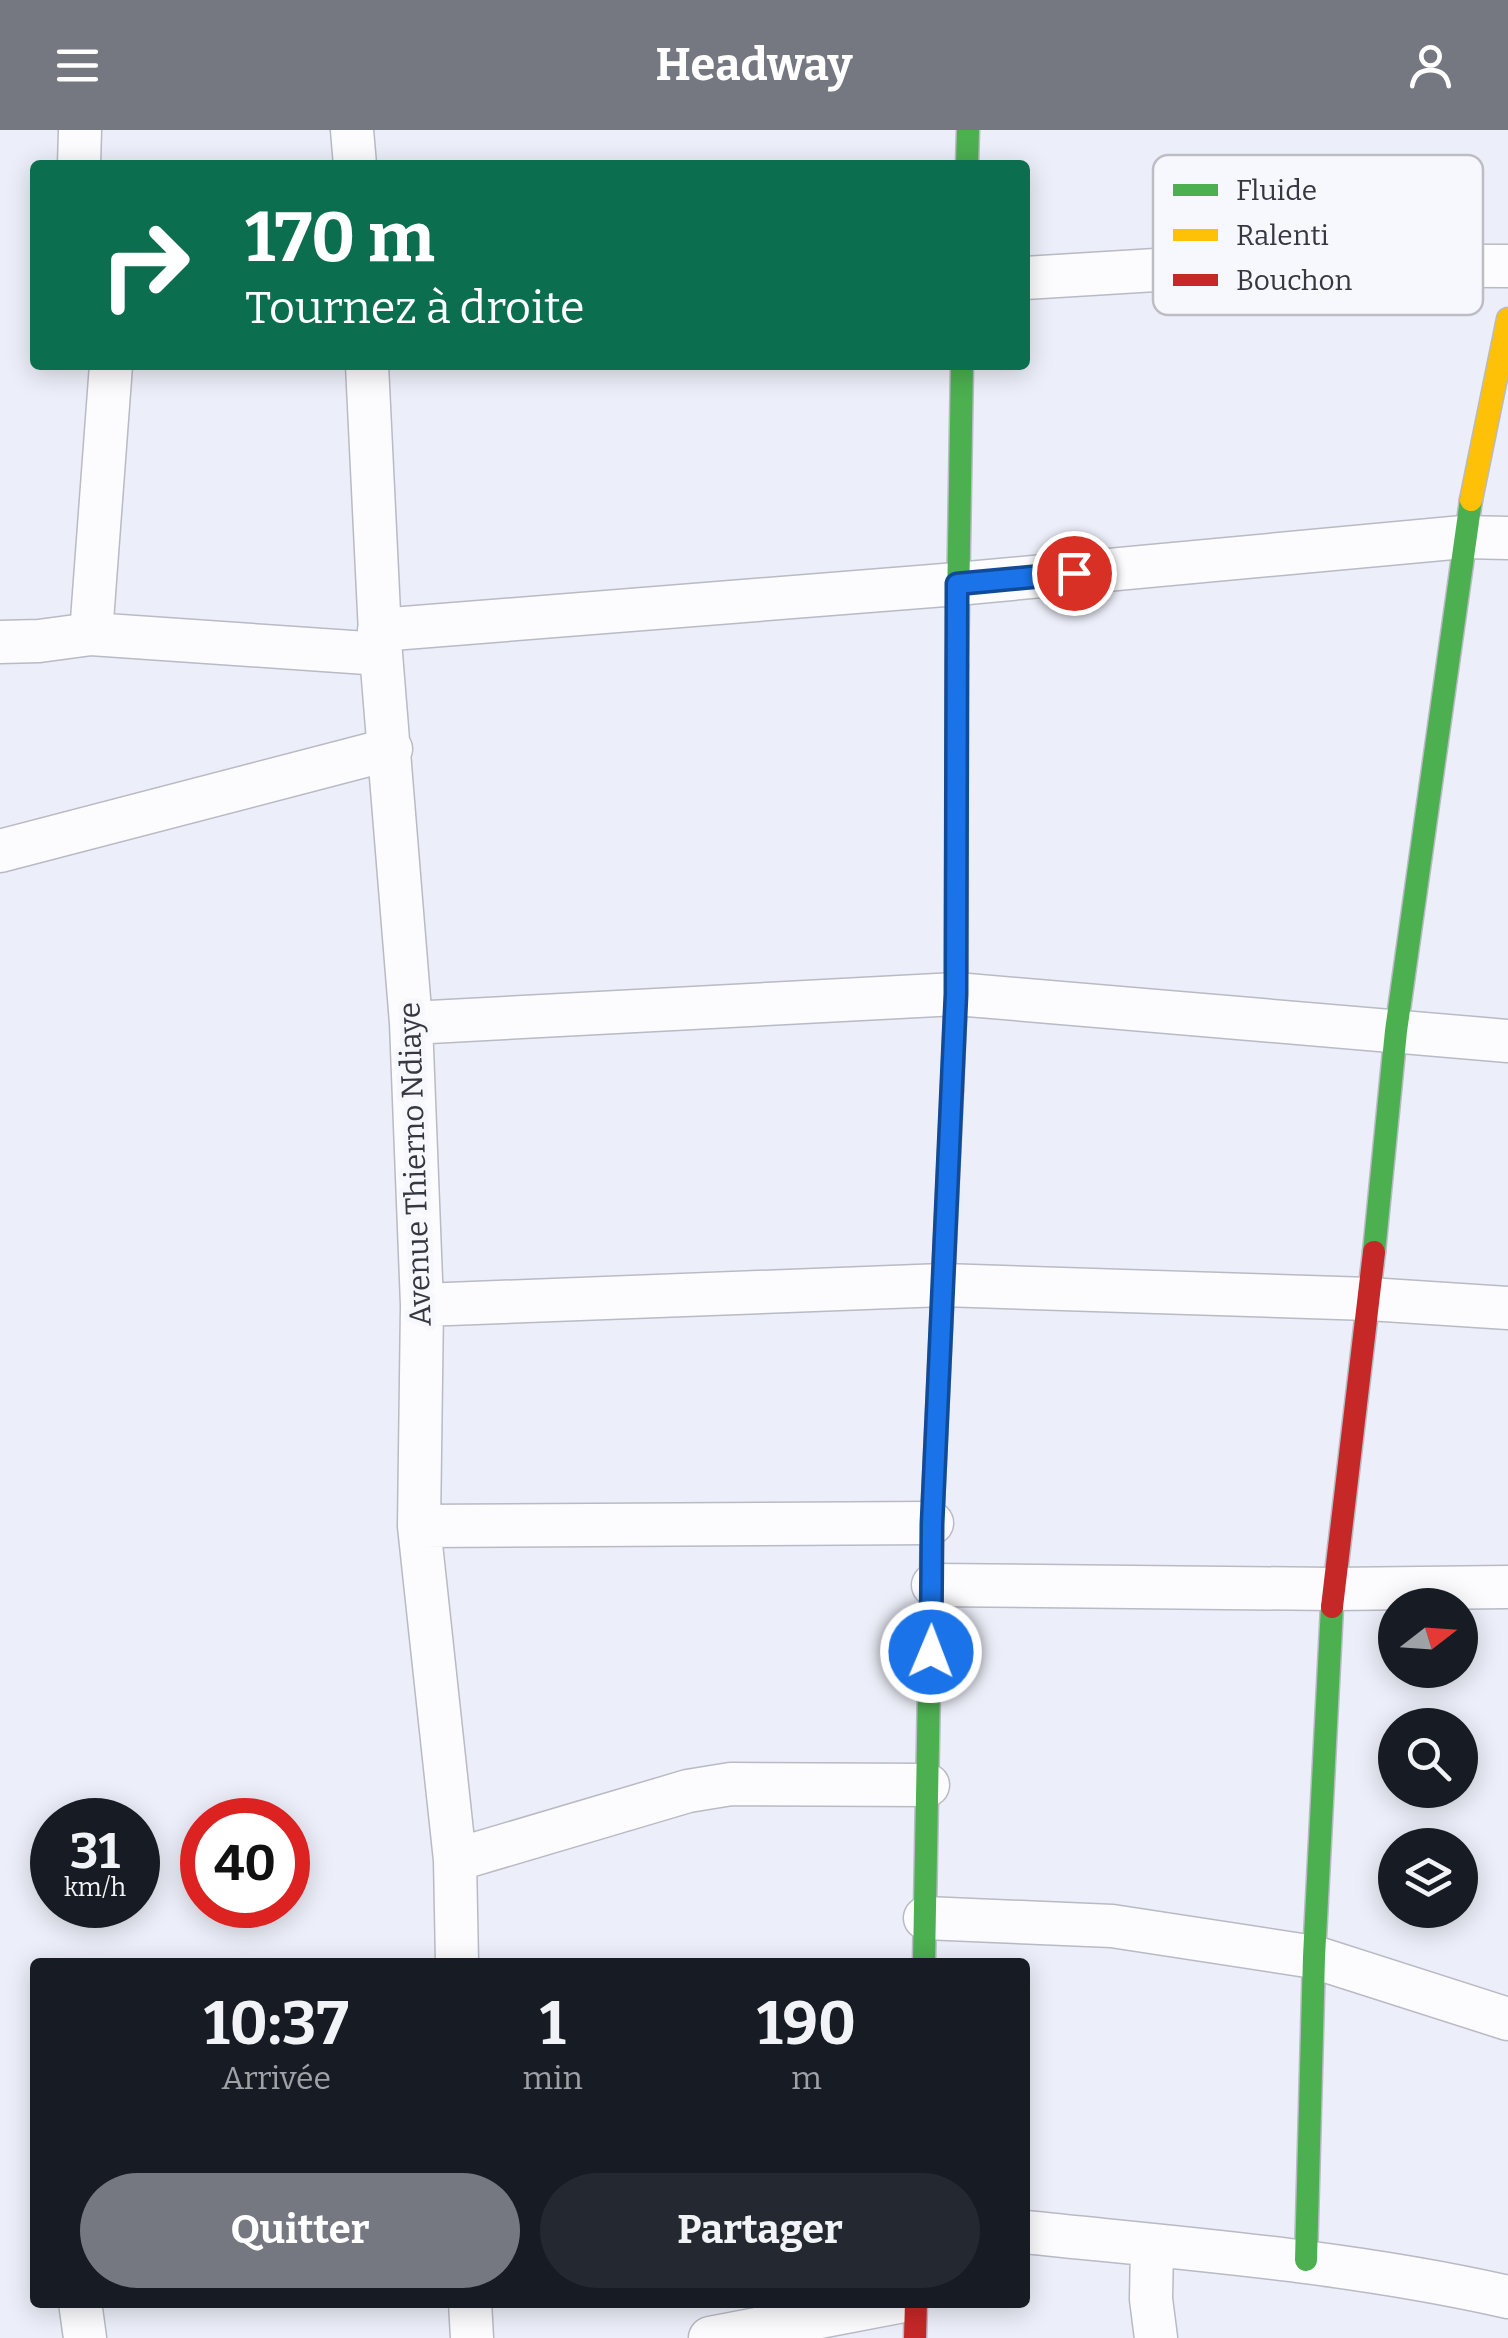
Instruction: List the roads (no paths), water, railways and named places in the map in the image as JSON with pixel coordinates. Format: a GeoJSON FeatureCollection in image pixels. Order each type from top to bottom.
{"type":"FeatureCollection","features":[{"type":"Feature","properties":{"kind":"street"},"geometry":{"type":"LineString","coordinates":[[79,160],[80,130]]}},
{"type":"Feature","properties":{"kind":"street"},"geometry":{"type":"LineString","coordinates":[[352,130],[354,160]]}},
{"type":"Feature","properties":{"kind":"street"},"geometry":{"type":"LineString","coordinates":[[967,160],[968,130]]}},
{"type":"Feature","properties":{"kind":"street"},"geometry":{"type":"LineString","coordinates":[[1483,266],[1508,266]]}},
{"type":"Feature","properties":{"kind":"street"},"geometry":{"type":"LineString","coordinates":[[1030,278],[1153,270]]}},
{"type":"Feature","properties":{"kind":"street"},"geometry":{"type":"LineString","coordinates":[[1306,2260],[1314,1957],[1333,1589],[1396,1031],[1463,537],[1508,319]]}},
{"type":"Feature","properties":{"kind":"street"},"geometry":{"type":"LineString","coordinates":[[91,634],[111,370]]}},
{"type":"Feature","properties":{"kind":"street","name":"Avenue Thierno Ndiaye"},"geometry":{"type":"LineString","coordinates":[[367,370],[380,642],[412,1023],[422,1305],[418,1526],[454,1860],[457,1958]]}},
{"type":"Feature","properties":{"kind":"street"},"geometry":{"type":"LineString","coordinates":[[924,1958],[932,1524],[956,994],[962,370]]}},
{"type":"Feature","properties":{"kind":"street"},"geometry":{"type":"LineString","coordinates":[[0,642],[91,634],[380,642],[1463,537],[1508,538]]}},
{"type":"Feature","properties":{"kind":"street"},"geometry":{"type":"LineString","coordinates":[[0,851],[391,749]]}},
{"type":"Feature","properties":{"kind":"street"},"geometry":{"type":"LineString","coordinates":[[412,1023],[956,994],[1508,1041]]}},
{"type":"Feature","properties":{"kind":"street"},"geometry":{"type":"LineString","coordinates":[[422,1305],[943,1286],[1368,1298],[1508,1308]]}},
{"type":"Feature","properties":{"kind":"street"},"geometry":{"type":"LineString","coordinates":[[418,1526],[932,1524]]}},
{"type":"Feature","properties":{"kind":"street"},"geometry":{"type":"LineString","coordinates":[[933,1585],[1508,1587]]}},
{"type":"Feature","properties":{"kind":"street"},"geometry":{"type":"LineString","coordinates":[[454,1860],[688,1791],[731,1784],[928,1785]]}},
{"type":"Feature","properties":{"kind":"street"},"geometry":{"type":"LineString","coordinates":[[925,1918],[1112,1926],[1314,1957],[1508,2019]]}},
{"type":"Feature","properties":{"kind":"street"},"geometry":{"type":"LineString","coordinates":[[1030,2233],[1306,2260],[1425,2278],[1508,2297]]}},
{"type":"Feature","properties":{"kind":"street"},"geometry":{"type":"LineString","coordinates":[[1152,2246],[1150,2299],[1156,2338]]}},
{"type":"Feature","properties":{"kind":"street"},"geometry":{"type":"LineString","coordinates":[[81,2308],[84,2338]]}},
{"type":"Feature","properties":{"kind":"street"},"geometry":{"type":"LineString","coordinates":[[470,2308],[472,2338]]}},
{"type":"Feature","properties":{"kind":"street"},"geometry":{"type":"LineString","coordinates":[[710,2338],[867,2308]]}},
{"type":"Feature","properties":{"kind":"street"},"geometry":{"type":"LineString","coordinates":[[915,2338],[916,2308]]}}]}
